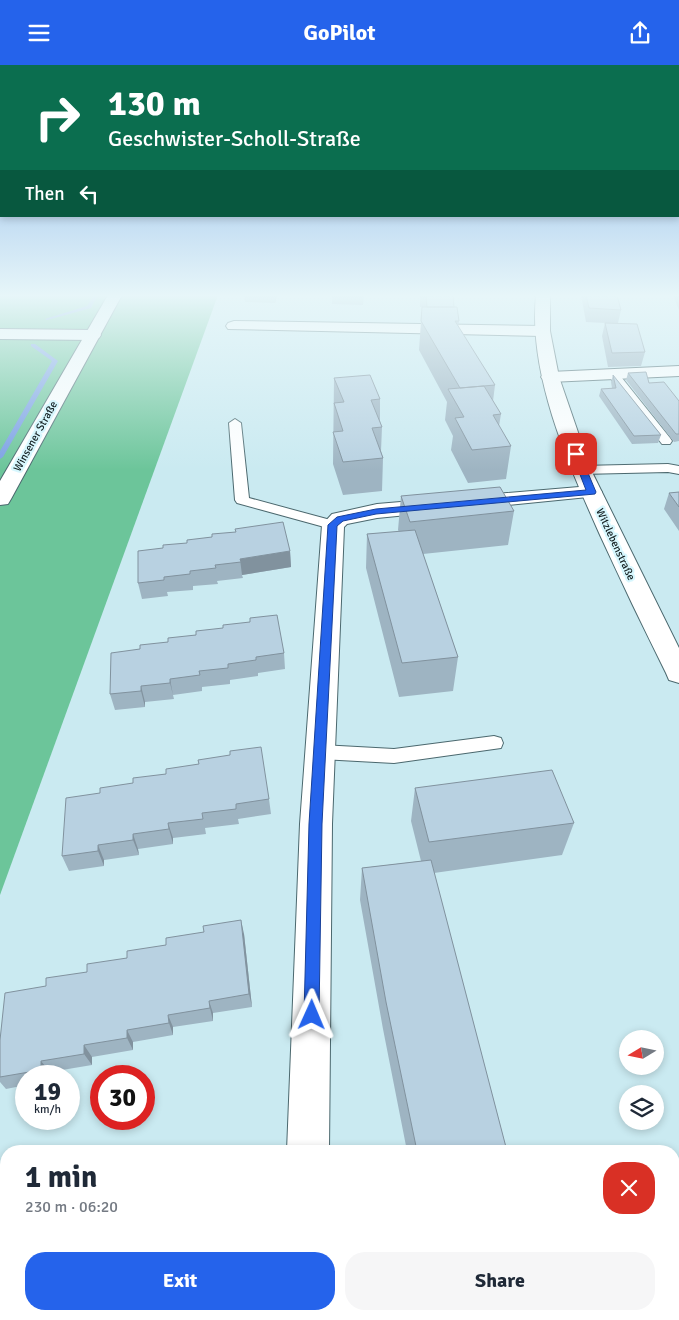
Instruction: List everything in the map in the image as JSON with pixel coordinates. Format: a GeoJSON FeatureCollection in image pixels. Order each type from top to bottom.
{"type":"FeatureCollection","features":[{"type":"Feature","properties":{"kind":"street","name":"Winsener Straße"},"geometry":{"type":"LineString","coordinates":[[0,499],[82,354]]}},
{"type":"Feature","properties":{"kind":"street","name":"Witzlebenstraße"},"geometry":{"type":"LineString","coordinates":[[546,354],[550,377],[586,481],[647,611],[679,673]]}},
{"type":"Feature","properties":{"kind":"street"},"geometry":{"type":"LineString","coordinates":[[550,377],[679,371]]}},
{"type":"Feature","properties":{"kind":"street"},"geometry":{"type":"LineString","coordinates":[[308,1145],[316,824],[330,545],[333,525],[340,519],[376,511],[586,481]]}},
{"type":"Feature","properties":{"kind":"lane"},"geometry":{"type":"LineString","coordinates":[[614,375],[666,441]]}},
{"type":"Feature","properties":{"kind":"lane"},"geometry":{"type":"LineString","coordinates":[[235,423],[242,500],[333,525]]}},
{"type":"Feature","properties":{"kind":"lane"},"geometry":{"type":"LineString","coordinates":[[586,481],[668,468],[679,470]]}},
{"type":"Feature","properties":{"kind":"lane"},"geometry":{"type":"LineString","coordinates":[[321,751],[394,756],[494,743]]}},
{"type":"Feature","properties":{"kind":"green space"},"geometry":{"type":"Polygon","coordinates":[[[0,354],[197,354],[0,895],[0,354]]]}},
{"type":"Feature","properties":{"kind":"building"},"geometry":{"type":"Polygon","coordinates":[[[440,354],[475,354],[495,385],[460,388],[440,354]]]}},
{"type":"Feature","properties":{"kind":"building"},"geometry":{"type":"Polygon","coordinates":[[[646,372],[649,383],[664,382],[679,401],[679,434],[676,434],[628,373],[646,372]]]}},
{"type":"Feature","properties":{"kind":"building"},"geometry":{"type":"Polygon","coordinates":[[[370,375],[380,399],[371,400],[382,427],[372,428],[383,458],[343,462],[333,432],[343,431],[334,403],[344,402],[334,378],[370,375]]]}},
{"type":"Feature","properties":{"kind":"building"},"geometry":{"type":"Polygon","coordinates":[[[613,375],[661,435],[634,436],[601,389],[616,388],[613,375]]]}},
{"type":"Feature","properties":{"kind":"building"},"geometry":{"type":"Polygon","coordinates":[[[484,386],[501,414],[493,415],[511,446],[472,450],[455,418],[464,417],[448,389],[484,386]]]}},
{"type":"Feature","properties":{"kind":"building"},"geometry":{"type":"Polygon","coordinates":[[[500,487],[514,511],[410,522],[401,496],[500,487]]]}},
{"type":"Feature","properties":{"kind":"building"},"geometry":{"type":"Polygon","coordinates":[[[679,492],[679,507],[669,493],[679,492]]]}},
{"type":"Feature","properties":{"kind":"building"},"geometry":{"type":"Polygon","coordinates":[[[283,522],[290,551],[240,559],[241,562],[215,565],[216,568],[164,577],[164,580],[138,583],[138,551],[163,548],[163,545],[187,543],[187,540],[212,537],[212,534],[236,532],[235,529],[283,522]]]}},
{"type":"Feature","properties":{"kind":"building"},"geometry":{"type":"Polygon","coordinates":[[[415,530],[458,657],[402,663],[367,534],[415,530]]]}},
{"type":"Feature","properties":{"kind":"building"},"geometry":{"type":"Polygon","coordinates":[[[277,615],[284,653],[228,664],[228,668],[199,671],[200,675],[170,679],[170,683],[141,686],[141,691],[110,694],[111,653],[140,649],[140,645],[168,642],[168,638],[196,635],[196,631],[250,622],[250,618],[277,615]]]}},
{"type":"Feature","properties":{"kind":"building"},"geometry":{"type":"Polygon","coordinates":[[[261,747],[269,799],[236,804],[236,809],[202,813],[203,819],[168,823],[169,829],[133,834],[133,840],[98,845],[98,851],[62,856],[66,798],[100,793],[100,788],[133,783],[133,778],[166,774],[166,769],[199,764],[198,760],[230,755],[230,751],[261,747]]]}},
{"type":"Feature","properties":{"kind":"building"},"geometry":{"type":"Polygon","coordinates":[[[552,770],[574,823],[429,842],[415,788],[552,770]]]}},
{"type":"Feature","properties":{"kind":"building"},"geometry":{"type":"Polygon","coordinates":[[[431,860],[505,1145],[416,1145],[386,1002],[362,868],[431,860]]]}},
{"type":"Feature","properties":{"kind":"building"},"geometry":{"type":"Polygon","coordinates":[[[241,920],[249,994],[209,1001],[210,1008],[168,1015],[169,1023],[127,1030],[127,1038],[84,1045],[84,1054],[41,1061],[41,1065],[15,1065],[15,1074],[0,1077],[0,1040],[5,993],[46,986],[46,978],[87,972],[87,964],[127,958],[127,951],[166,945],[166,938],[204,932],[203,926],[241,920]]]}},
{"type":"Feature","properties":{"kind":"waterway"},"geometry":{"type":"LineString","coordinates":[[0,457],[55,361],[45,354]]}},
{"type":"Feature","properties":{"kind":"route"},"geometry":{"type":"LineString","coordinates":[[312,1015],[316,824],[330,545],[333,525],[340,519],[355,514],[376,511],[592,492],[581,470],[576,454]]}}]}
